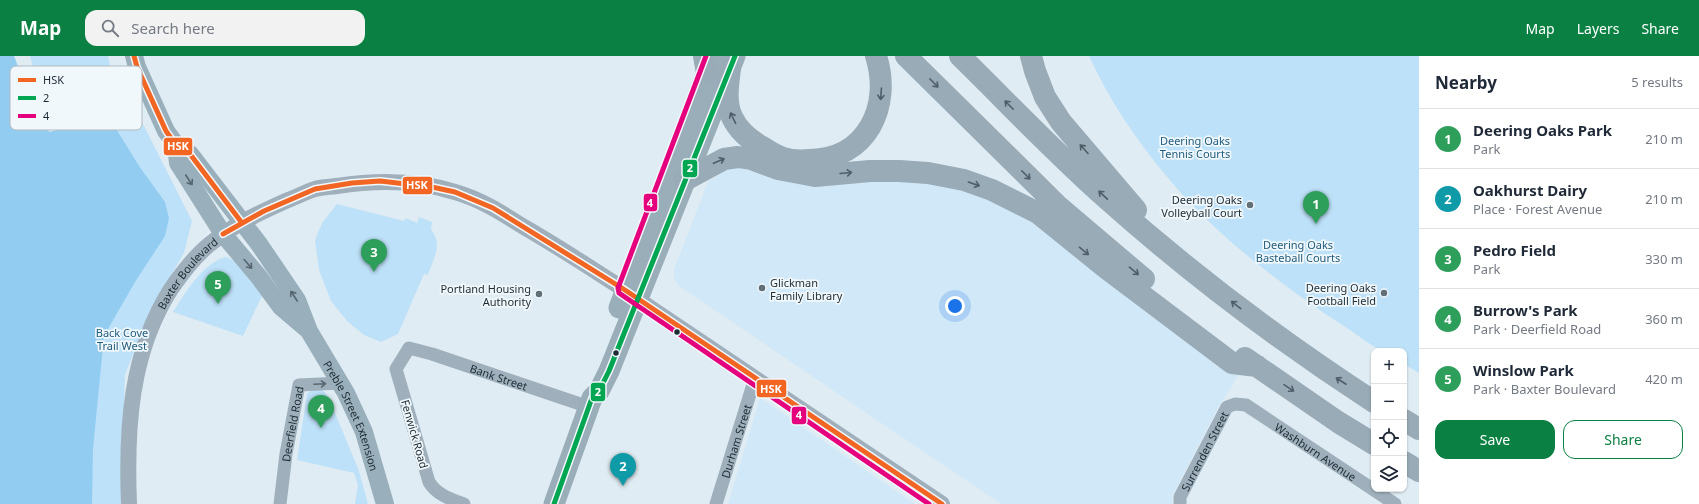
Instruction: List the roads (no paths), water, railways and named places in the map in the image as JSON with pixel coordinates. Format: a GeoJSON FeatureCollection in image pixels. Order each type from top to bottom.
{"type":"FeatureCollection","features":[{"type":"Feature","properties":{"kind":"highway"},"geometry":{"type":"LineString","coordinates":[[732,63],[728,98],[729,110],[734,121],[743,133],[756,144],[784,159],[799,161],[818,160],[840,154],[853,146],[866,134],[874,122],[879,109],[881,94],[881,80],[876,56]]}},
{"type":"Feature","properties":{"kind":"highway"},"geometry":{"type":"LineString","coordinates":[[906,56],[1059,207],[1184,313],[1338,422],[1371,442]]}},
{"type":"Feature","properties":{"kind":"highway"},"geometry":{"type":"LineString","coordinates":[[960,56],[1107,199],[1183,263],[1270,331],[1371,400]]}},
{"type":"Feature","properties":{"kind":"highway"},"geometry":{"type":"LineString","coordinates":[[1031,56],[1035,71],[1046,97],[1061,122],[1183,263]]}},
{"type":"Feature","properties":{"kind":"highway"},"geometry":{"type":"LineString","coordinates":[[554,504],[590,402],[599,391],[609,371],[631,294],[708,62]]}},
{"type":"Feature","properties":{"kind":"highway"},"geometry":{"type":"LineString","coordinates":[[631,294],[685,180],[732,63]]}},
{"type":"Feature","properties":{"kind":"highway"},"geometry":{"type":"LineString","coordinates":[[685,180],[724,159],[738,157],[751,159],[778,169],[815,176],[870,171],[899,171],[928,173],[964,180],[992,190],[1038,213],[1106,268],[1232,363],[1257,366]]}},
{"type":"Feature","properties":{"kind":"highway"},"geometry":{"type":"LineString","coordinates":[[1407,422],[1419,429]]}},
{"type":"Feature","properties":{"kind":"highway"},"geometry":{"type":"LineString","coordinates":[[1407,464],[1419,471]]}},
{"type":"Feature","properties":{"kind":"main road","name":"Preble Street Extension"},"geometry":{"type":"LineString","coordinates":[[134,56],[137,66]]}},
{"type":"Feature","properties":{"kind":"main road","name":"Preble Street Extension"},"geometry":{"type":"LineString","coordinates":[[142,79],[166,131],[176,145],[190,154],[297,300],[309,331],[341,383],[364,432],[384,504]]}},
{"type":"Feature","properties":{"kind":"main road","name":"Preble Street Extension"},"geometry":{"type":"LineString","coordinates":[[176,145],[178,163],[223,234],[259,277],[281,307],[309,331]]}},
{"type":"Feature","properties":{"kind":"street","name":"Baxter Boulevard"},"geometry":{"type":"LineString","coordinates":[[129,504],[129,438],[131,408],[137,370],[147,336],[163,302],[177,281],[200,252],[223,234],[283,202],[315,189],[380,181],[432,187],[455,192],[493,208],[631,294],[942,504]]}},
{"type":"Feature","properties":{"kind":"street","name":"Bank Street"},"geometry":{"type":"LineString","coordinates":[[410,348],[590,402]]}},
{"type":"Feature","properties":{"kind":"street","name":"Fenwick Road"},"geometry":{"type":"LineString","coordinates":[[410,348],[396,369],[429,482],[434,489],[443,496],[464,504]]}},
{"type":"Feature","properties":{"kind":"street","name":"Durham Street"},"geometry":{"type":"LineString","coordinates":[[716,504],[755,378]]}},
{"type":"Feature","properties":{"kind":"street","name":"Deerfield Road"},"geometry":{"type":"LineString","coordinates":[[280,504],[286,454],[299,384],[341,383]]}},
{"type":"Feature","properties":{"kind":"street","name":"Surrenden Street"},"geometry":{"type":"LineString","coordinates":[[1180,504],[1180,497],[1227,406],[1235,404]]}},
{"type":"Feature","properties":{"kind":"street","name":"Washburn Avenue"},"geometry":{"type":"LineString","coordinates":[[1235,404],[1246,405],[1395,504]]}},
{"type":"Feature","properties":{"kind":"place","name":"Deering Oaks Volleyball Court"},"geometry":{"type":"Point","coordinates":[1250,205]}},
{"type":"Feature","properties":{"kind":"place","name":"Deering Oaks Park"},"geometry":{"type":"Point","coordinates":[1316,224]}},
{"type":"Feature","properties":{"kind":"place","name":"Pedro Field"},"geometry":{"type":"Point","coordinates":[374,272]}},
{"type":"Feature","properties":{"kind":"place","name":"Glickman Family Library"},"geometry":{"type":"Point","coordinates":[762,288]}},
{"type":"Feature","properties":{"kind":"place","name":"Deering Oaks Football Field"},"geometry":{"type":"Point","coordinates":[1384,293]}},
{"type":"Feature","properties":{"kind":"place","name":"Portland Housing Authority"},"geometry":{"type":"Point","coordinates":[539,294]}},
{"type":"Feature","properties":{"kind":"place","name":"Winslow Park"},"geometry":{"type":"Point","coordinates":[218,304]}},
{"type":"Feature","properties":{"kind":"place","name":"Burrow's Park"},"geometry":{"type":"Point","coordinates":[321,428]}},
{"type":"Feature","properties":{"kind":"place","name":"Oakhurst Dairy"},"geometry":{"type":"Point","coordinates":[623,486]}},
{"type":"Feature","properties":{"kind":"park label","name":"Deering Oaks Tennis Courts"},"geometry":{"type":"Point","coordinates":[1195,146]}},
{"type":"Feature","properties":{"kind":"park label","name":"Deering Oaks Basteball Courts"},"geometry":{"type":"Point","coordinates":[1298,250]}},
{"type":"Feature","properties":{"kind":"park label","name":"Back Cove Trail West"},"geometry":{"type":"Point","coordinates":[122,338]}}]}
